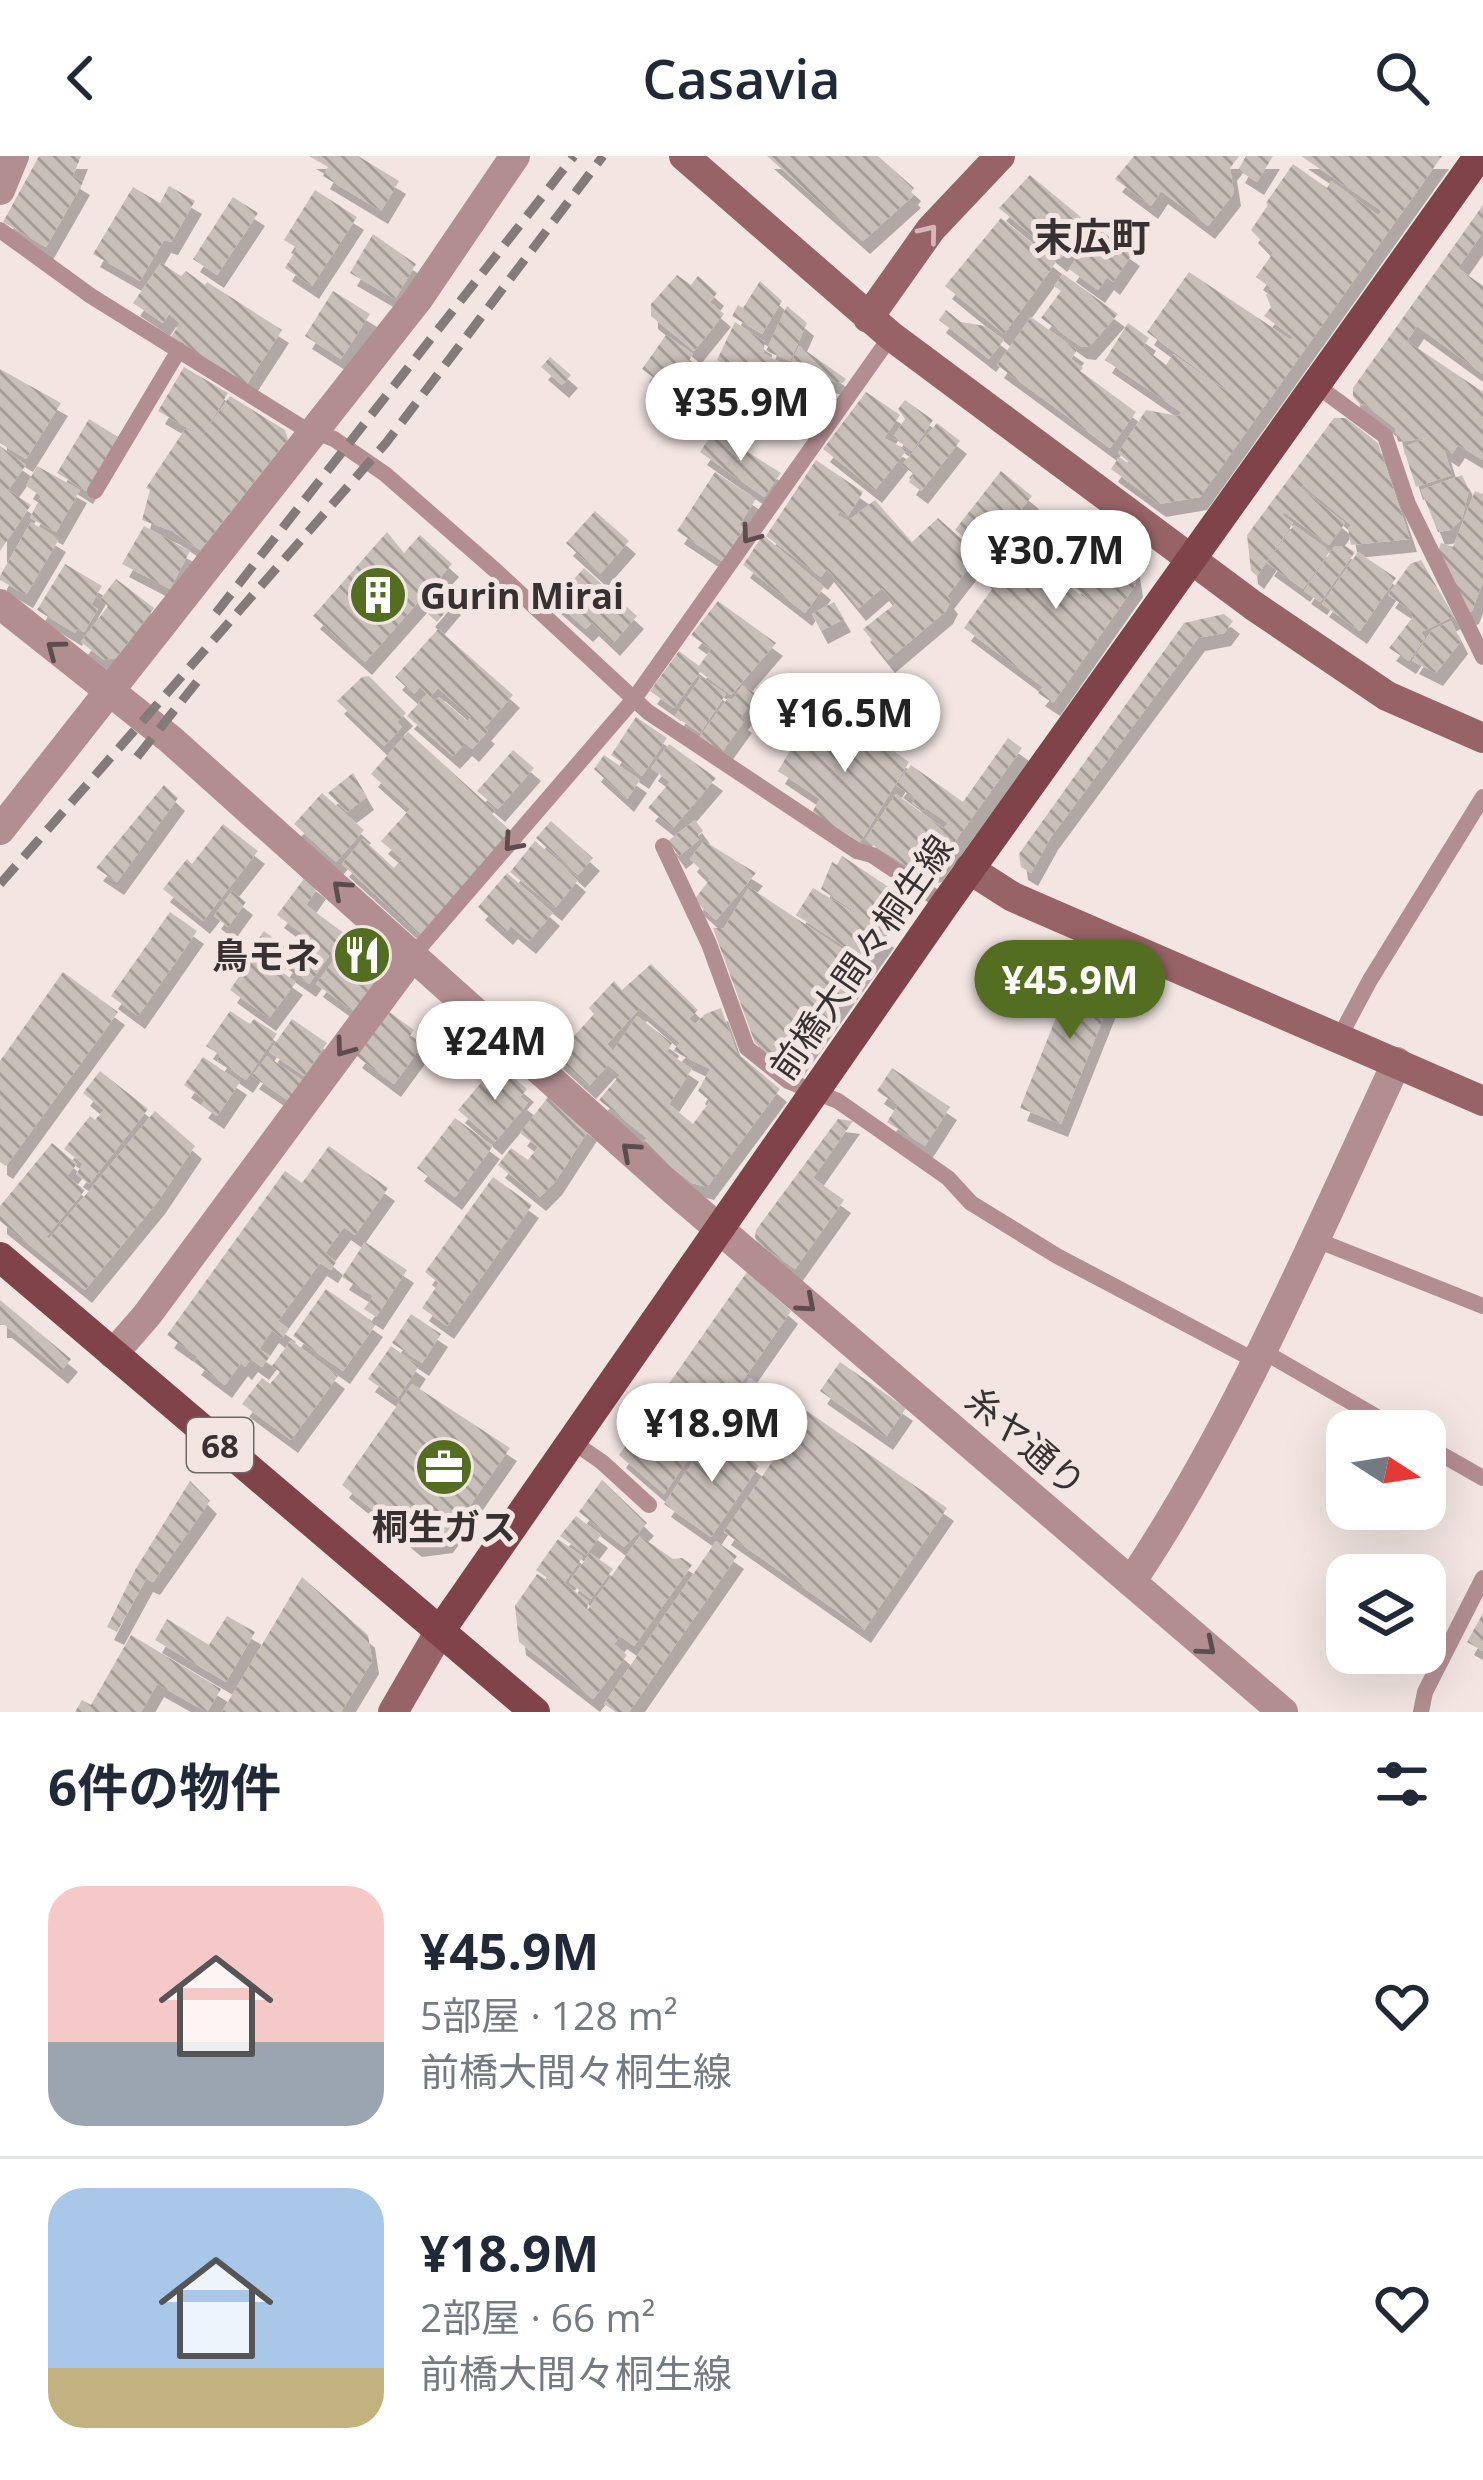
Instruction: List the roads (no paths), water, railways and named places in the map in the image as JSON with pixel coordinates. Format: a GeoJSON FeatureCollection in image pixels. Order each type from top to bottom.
{"type":"FeatureCollection","features":[{"type":"Feature","properties":{"kind":"main road","name":"前橋大間々桐生線"},"geometry":{"type":"LineString","coordinates":[[440,1631],[969,869],[1479,156]]}},
{"type":"Feature","properties":{"kind":"main road","name":"68"},"geometry":{"type":"LineString","coordinates":[[0,1257],[440,1631]]}},
{"type":"Feature","properties":{"kind":"main road"},"geometry":{"type":"LineString","coordinates":[[440,1631],[535,1712]]}},
{"type":"Feature","properties":{"kind":"street"},"geometry":{"type":"LineString","coordinates":[[0,190],[14,156]]}},
{"type":"Feature","properties":{"kind":"street"},"geometry":{"type":"LineString","coordinates":[[0,830],[418,299],[515,156]]}},
{"type":"Feature","properties":{"kind":"street"},"geometry":{"type":"LineString","coordinates":[[684,156],[879,327],[1192,560],[1361,680],[1429,717],[1483,738]]}},
{"type":"Feature","properties":{"kind":"street"},"geometry":{"type":"LineString","coordinates":[[879,327],[931,229],[1000,156]]}},
{"type":"Feature","properties":{"kind":"street","name":"糸ヤ通り"},"geometry":{"type":"LineString","coordinates":[[0,604],[111,692],[719,1227],[1283,1712]]}},
{"type":"Feature","properties":{"kind":"street"},"geometry":{"type":"LineString","coordinates":[[969,869],[1013,897],[1483,1101]]}},
{"type":"Feature","properties":{"kind":"street"},"geometry":{"type":"LineString","coordinates":[[112,1354],[147,1315],[414,954]]}},
{"type":"Feature","properties":{"kind":"street"},"geometry":{"type":"LineString","coordinates":[[1130,1582],[1173,1519],[1397,1062]]}},
{"type":"Feature","properties":{"kind":"street"},"geometry":{"type":"LineString","coordinates":[[393,1712],[440,1631]]}},
{"type":"Feature","properties":{"kind":"lane"},"geometry":{"type":"LineString","coordinates":[[0,230],[91,296],[385,474],[634,699],[695,746],[945,904]]}},
{"type":"Feature","properties":{"kind":"lane"},"geometry":{"type":"LineString","coordinates":[[414,954],[634,699],[879,327]]}},
{"type":"Feature","properties":{"kind":"lane"},"geometry":{"type":"LineString","coordinates":[[95,491],[179,350]]}},
{"type":"Feature","properties":{"kind":"lane"},"geometry":{"type":"LineString","coordinates":[[1316,385],[1385,436],[1414,518],[1483,657]]}},
{"type":"Feature","properties":{"kind":"lane"},"geometry":{"type":"LineString","coordinates":[[1340,1036],[1483,797]]}},
{"type":"Feature","properties":{"kind":"lane"},"geometry":{"type":"LineString","coordinates":[[663,846],[709,944],[747,1048],[788,1081],[838,1101],[947,1178],[971,1203],[1057,1256],[1362,1410]]}},
{"type":"Feature","properties":{"kind":"lane"},"geometry":{"type":"LineString","coordinates":[[1314,1239],[1483,1306]]}},
{"type":"Feature","properties":{"kind":"lane"},"geometry":{"type":"LineString","coordinates":[[570,1440],[649,1505]]}},
{"type":"Feature","properties":{"kind":"lane"},"geometry":{"type":"LineString","coordinates":[[1446,1456],[1483,1478]]}},
{"type":"Feature","properties":{"kind":"lane"},"geometry":{"type":"LineString","coordinates":[[1421,1712],[1425,1692],[1483,1578]]}},
{"type":"Feature","properties":{"kind":"railway"},"geometry":{"type":"LineString","coordinates":[[216,613],[574,156]]}},
{"type":"Feature","properties":{"kind":"railway"},"geometry":{"type":"LineString","coordinates":[[0,884],[386,443],[603,156]]}},
{"type":"Feature","properties":{"kind":"railway"},"geometry":{"type":"LineString","coordinates":[[137,757],[204,673]]}},
{"type":"Feature","properties":{"kind":"place","name":"Gurin Mirai"},"geometry":{"type":"Point","coordinates":[378,595]}},
{"type":"Feature","properties":{"kind":"place","name":"鳥モネ"},"geometry":{"type":"Point","coordinates":[362,955]}},
{"type":"Feature","properties":{"kind":"place","name":"桐生ガス"},"geometry":{"type":"Point","coordinates":[444,1467]}},
{"type":"Feature","properties":{"kind":"district","name":"末広町"},"geometry":{"type":"Point","coordinates":[1092,235]}}]}
